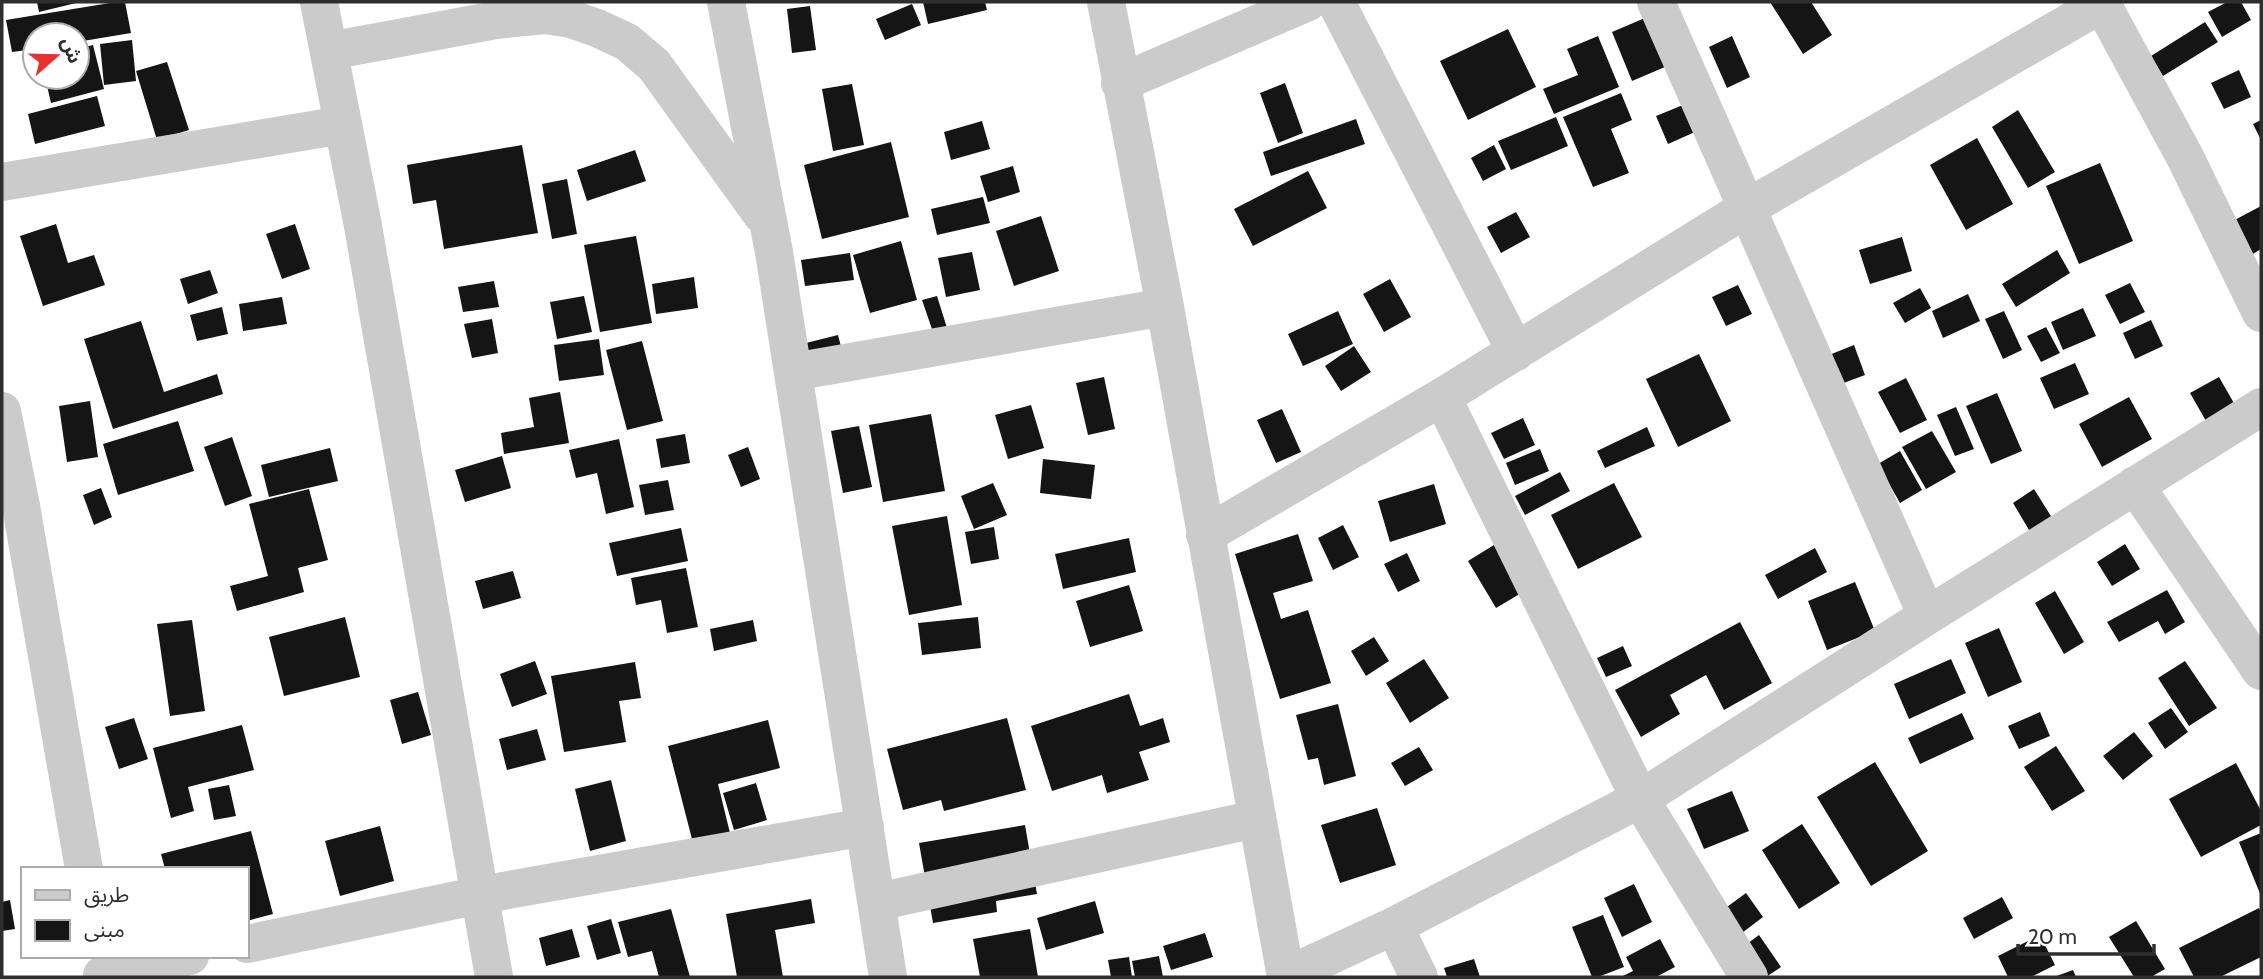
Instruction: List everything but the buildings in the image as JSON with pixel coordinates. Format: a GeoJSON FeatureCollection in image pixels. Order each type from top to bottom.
{"type":"FeatureCollection","features":[{"type":"Feature","properties":{"kind":"street"},"geometry":{"type":"LineString","coordinates":[[319,2],[363,226],[494,977]]}},
{"type":"Feature","properties":{"kind":"street"},"geometry":{"type":"LineString","coordinates":[[726,2],[769,225],[888,977]]}},
{"type":"Feature","properties":{"kind":"street"},"geometry":{"type":"LineString","coordinates":[[1106,2],[1165,307],[1286,977],[1394,926],[1640,799],[2261,407]]}},
{"type":"Feature","properties":{"kind":"street"},"geometry":{"type":"LineString","coordinates":[[1121,83],[1308,2]]}},
{"type":"Feature","properties":{"kind":"street"},"geometry":{"type":"LineString","coordinates":[[1336,2],[1516,352]]}},
{"type":"Feature","properties":{"kind":"street"},"geometry":{"type":"LineString","coordinates":[[1656,2],[1927,616]]}},
{"type":"Feature","properties":{"kind":"street"},"geometry":{"type":"LineString","coordinates":[[1205,534],[1516,352],[1746,208],[2103,3],[2185,157],[2261,313]]}},
{"type":"Feature","properties":{"kind":"street"},"geometry":{"type":"LineString","coordinates":[[328,51],[496,20],[545,15],[570,19],[597,28],[627,42],[654,65],[769,225]]}},
{"type":"Feature","properties":{"kind":"street"},"geometry":{"type":"LineString","coordinates":[[2,182],[342,125]]}},
{"type":"Feature","properties":{"kind":"street"},"geometry":{"type":"LineString","coordinates":[[793,372],[1165,307]]}},
{"type":"Feature","properties":{"kind":"street"},"geometry":{"type":"LineString","coordinates":[[1441,397],[1640,799],[1749,977]]}},
{"type":"Feature","properties":{"kind":"street"},"geometry":{"type":"LineString","coordinates":[[2,411],[11,508],[84,867]]}},
{"type":"Feature","properties":{"kind":"street"},"geometry":{"type":"LineString","coordinates":[[2135,485],[2261,671]]}},
{"type":"Feature","properties":{"kind":"street"},"geometry":{"type":"LineString","coordinates":[[877,902],[1256,818]]}},
{"type":"Feature","properties":{"kind":"street"},"geometry":{"type":"LineString","coordinates":[[248,944],[480,895],[864,827]]}},
{"type":"Feature","properties":{"kind":"street"},"geometry":{"type":"LineString","coordinates":[[1394,926],[1419,977]]}},
{"type":"Feature","properties":{"kind":"street"},"geometry":{"type":"LineString","coordinates":[[101,969],[176,958]]}}]}
